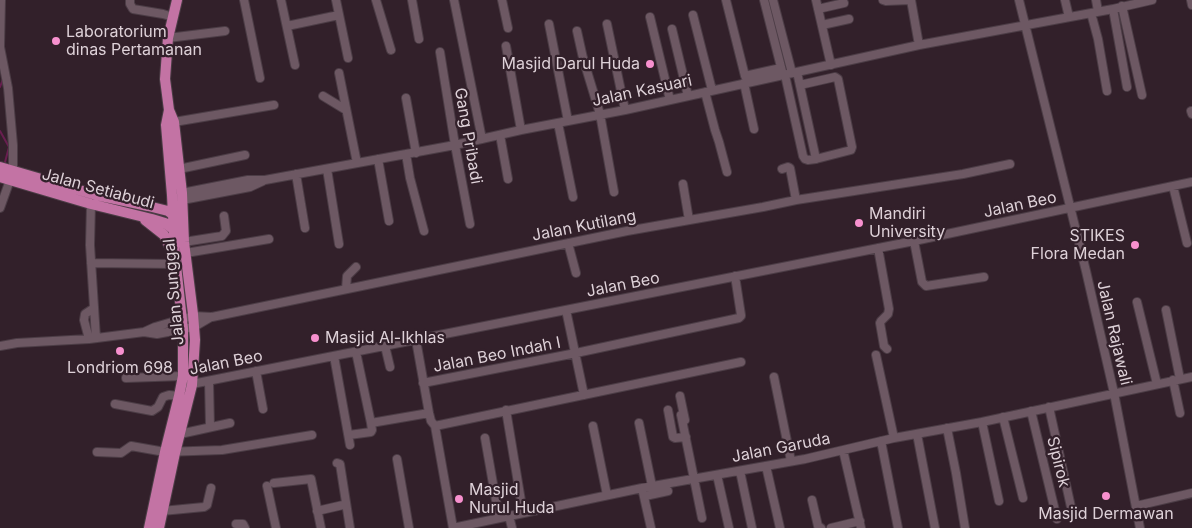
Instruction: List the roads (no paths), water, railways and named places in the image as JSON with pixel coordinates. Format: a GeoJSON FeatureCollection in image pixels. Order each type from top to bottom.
{"type":"FeatureCollection","features":[{"type":"Feature","properties":{"kind":"main road","name":"Jalan Sunggal"},"geometry":{"type":"LineString","coordinates":[[158,528],[179,396],[185,382],[182,324],[175,260],[178,227],[179,168],[174,122],[169,110],[165,79],[168,38],[177,0]]}},
{"type":"Feature","properties":{"kind":"main road","name":"Jalan Sunggal"},"geometry":{"type":"LineString","coordinates":[[169,110],[166,125],[177,198],[173,214],[178,227]]}},
{"type":"Feature","properties":{"kind":"main road","name":"Jalan Setiabudi"},"geometry":{"type":"LineString","coordinates":[[7,173],[91,204],[178,227],[184,240]]}},
{"type":"Feature","properties":{"kind":"main road","name":"Jalan Setiabudi"},"geometry":{"type":"LineString","coordinates":[[7,173],[148,206],[173,214]]}},
{"type":"Feature","properties":{"kind":"main road"},"geometry":{"type":"LineString","coordinates":[[148,206],[177,198]]}},
{"type":"Feature","properties":{"kind":"main road"},"geometry":{"type":"LineString","coordinates":[[140,216],[164,235],[175,260]]}},
{"type":"Feature","properties":{"kind":"main road","name":"Jalan Sunggal"},"geometry":{"type":"LineString","coordinates":[[149,528],[170,452],[180,434],[185,382],[195,340],[184,240]]}},
{"type":"Feature","properties":{"kind":"street"},"geometry":{"type":"LineString","coordinates":[[0,208],[13,145],[8,88],[0,47],[1,0]]}},
{"type":"Feature","properties":{"kind":"street"},"geometry":{"type":"LineString","coordinates":[[130,0],[133,9],[173,17]]}},
{"type":"Feature","properties":{"kind":"street"},"geometry":{"type":"LineString","coordinates":[[244,0],[260,78]]}},
{"type":"Feature","properties":{"kind":"street"},"geometry":{"type":"LineString","coordinates":[[281,0],[295,65]]}},
{"type":"Feature","properties":{"kind":"street"},"geometry":{"type":"LineString","coordinates":[[336,0],[348,58]]}},
{"type":"Feature","properties":{"kind":"street"},"geometry":{"type":"LineString","coordinates":[[376,0],[390,50]]}},
{"type":"Feature","properties":{"kind":"street"},"geometry":{"type":"LineString","coordinates":[[412,0],[419,39]]}},
{"type":"Feature","properties":{"kind":"street"},"geometry":{"type":"LineString","coordinates":[[454,0],[482,139]]}},
{"type":"Feature","properties":{"kind":"street"},"geometry":{"type":"LineString","coordinates":[[502,0],[508,28]]}},
{"type":"Feature","properties":{"kind":"street"},"geometry":{"type":"LineString","coordinates":[[726,0],[744,76],[787,73]]}},
{"type":"Feature","properties":{"kind":"street"},"geometry":{"type":"LineString","coordinates":[[764,0],[787,73],[800,85],[816,159]]}},
{"type":"Feature","properties":{"kind":"street"},"geometry":{"type":"LineString","coordinates":[[773,0],[803,156],[808,160],[816,159],[852,148],[838,80],[835,77],[800,85]]}},
{"type":"Feature","properties":{"kind":"street"},"geometry":{"type":"LineString","coordinates":[[816,0],[831,64]]}},
{"type":"Feature","properties":{"kind":"street"},"geometry":{"type":"LineString","coordinates":[[883,0],[911,0],[920,45]]}},
{"type":"Feature","properties":{"kind":"street","name":"Jalan Rajawali"},"geometry":{"type":"LineString","coordinates":[[1019,0],[1077,230],[1114,393],[1140,528]]}},
{"type":"Feature","properties":{"kind":"street"},"geometry":{"type":"LineString","coordinates":[[1065,0],[1069,17]]}},
{"type":"Feature","properties":{"kind":"street"},"geometry":{"type":"LineString","coordinates":[[1096,0],[1095,12],[1098,39],[1107,91]]}},
{"type":"Feature","properties":{"kind":"street","name":"Jalan Kasuari"},"geometry":{"type":"LineString","coordinates":[[177,198],[248,180],[264,180],[455,145],[625,110],[920,45],[1152,0]]}},
{"type":"Feature","properties":{"kind":"street"},"geometry":{"type":"LineString","coordinates":[[1191,0],[1192,5]]}},
{"type":"Feature","properties":{"kind":"street"},"geometry":{"type":"LineString","coordinates":[[818,9],[844,3]]}},
{"type":"Feature","properties":{"kind":"street"},"geometry":{"type":"LineString","coordinates":[[1122,6],[1142,95]]}},
{"type":"Feature","properties":{"kind":"street"},"geometry":{"type":"LineString","coordinates":[[1113,9],[1127,86]]}},
{"type":"Feature","properties":{"kind":"street"},"geometry":{"type":"LineString","coordinates":[[286,26],[339,15]]}},
{"type":"Feature","properties":{"kind":"street"},"geometry":{"type":"LineString","coordinates":[[694,15],[715,130],[727,172]]}},
{"type":"Feature","properties":{"kind":"street"},"geometry":{"type":"LineString","coordinates":[[650,17],[670,100]]}},
{"type":"Feature","properties":{"kind":"street"},"geometry":{"type":"LineString","coordinates":[[822,25],[849,19]]}},
{"type":"Feature","properties":{"kind":"street"},"geometry":{"type":"LineString","coordinates":[[549,24],[568,121]]}},
{"type":"Feature","properties":{"kind":"street"},"geometry":{"type":"LineString","coordinates":[[607,24],[625,110]]}},
{"type":"Feature","properties":{"kind":"street"},"geometry":{"type":"LineString","coordinates":[[672,29],[688,96]]}},
{"type":"Feature","properties":{"kind":"street"},"geometry":{"type":"LineString","coordinates":[[168,38],[225,31]]}},
{"type":"Feature","properties":{"kind":"street"},"geometry":{"type":"LineString","coordinates":[[577,31],[587,73],[600,114],[614,192]]}},
{"type":"Feature","properties":{"kind":"street"},"geometry":{"type":"LineString","coordinates":[[506,46],[521,130]]}},
{"type":"Feature","properties":{"kind":"street","name":"Gang Pribadi"},"geometry":{"type":"LineString","coordinates":[[440,52],[470,224]]}},
{"type":"Feature","properties":{"kind":"street"},"geometry":{"type":"LineString","coordinates":[[339,73],[357,164]]}},
{"type":"Feature","properties":{"kind":"street"},"geometry":{"type":"LineString","coordinates":[[744,83],[754,129]]}},
{"type":"Feature","properties":{"kind":"street"},"geometry":{"type":"LineString","coordinates":[[323,96],[346,110]]}},
{"type":"Feature","properties":{"kind":"street"},"geometry":{"type":"LineString","coordinates":[[406,98],[416,152]]}},
{"type":"Feature","properties":{"kind":"street"},"geometry":{"type":"LineString","coordinates":[[174,122],[274,105]]}},
{"type":"Feature","properties":{"kind":"street"},"geometry":{"type":"LineString","coordinates":[[558,123],[573,197]]}},
{"type":"Feature","properties":{"kind":"street"},"geometry":{"type":"LineString","coordinates":[[500,135],[508,179]]}},
{"type":"Feature","properties":{"kind":"street"},"geometry":{"type":"LineString","coordinates":[[406,154],[410,178],[424,231]]}},
{"type":"Feature","properties":{"kind":"street"},"geometry":{"type":"LineString","coordinates":[[179,168],[245,156]]}},
{"type":"Feature","properties":{"kind":"street"},"geometry":{"type":"LineString","coordinates":[[378,159],[389,221]]}},
{"type":"Feature","properties":{"kind":"street","name":"Jalan Kutilang"},"geometry":{"type":"LineString","coordinates":[[182,324],[193,316],[212,317],[568,243],[796,200],[963,174],[1010,164]]}},
{"type":"Feature","properties":{"kind":"street"},"geometry":{"type":"LineString","coordinates":[[782,169],[790,168],[796,200]]}},
{"type":"Feature","properties":{"kind":"street"},"geometry":{"type":"LineString","coordinates":[[327,169],[339,244]]}},
{"type":"Feature","properties":{"kind":"street"},"geometry":{"type":"LineString","coordinates":[[296,174],[305,228]]}},
{"type":"Feature","properties":{"kind":"street","name":"Jalan Beo"},"geometry":{"type":"LineString","coordinates":[[126,378],[185,382],[209,381],[914,241],[1192,182]]}},
{"type":"Feature","properties":{"kind":"street"},"geometry":{"type":"LineString","coordinates":[[683,184],[690,220]]}},
{"type":"Feature","properties":{"kind":"street"},"geometry":{"type":"LineString","coordinates":[[1173,186],[1187,242]]}},
{"type":"Feature","properties":{"kind":"street"},"geometry":{"type":"LineString","coordinates":[[91,204],[90,245],[95,263],[93,339]]}},
{"type":"Feature","properties":{"kind":"street"},"geometry":{"type":"LineString","coordinates":[[184,240],[222,236],[226,231],[224,216]]}},
{"type":"Feature","properties":{"kind":"street"},"geometry":{"type":"LineString","coordinates":[[186,254],[269,239]]}},
{"type":"Feature","properties":{"kind":"street"},"geometry":{"type":"LineString","coordinates":[[914,241],[922,282],[926,286],[984,277]]}},
{"type":"Feature","properties":{"kind":"street"},"geometry":{"type":"LineString","coordinates":[[568,243],[576,273]]}},
{"type":"Feature","properties":{"kind":"street"},"geometry":{"type":"LineString","coordinates":[[878,248],[889,309],[888,314],[880,323],[884,346],[887,349]]}},
{"type":"Feature","properties":{"kind":"street"},"geometry":{"type":"LineString","coordinates":[[95,263],[175,260]]}},
{"type":"Feature","properties":{"kind":"street"},"geometry":{"type":"LineString","coordinates":[[346,288],[347,276],[356,267]]}},
{"type":"Feature","properties":{"kind":"street","name":"Jalan Beo Indah I"},"geometry":{"type":"LineString","coordinates":[[424,383],[576,353],[740,317],[736,276]]}},
{"type":"Feature","properties":{"kind":"street"},"geometry":{"type":"LineString","coordinates":[[1137,302],[1157,384]]}},
{"type":"Feature","properties":{"kind":"street"},"geometry":{"type":"LineString","coordinates":[[566,310],[584,395]]}},
{"type":"Feature","properties":{"kind":"street"},"geometry":{"type":"LineString","coordinates":[[1166,310],[1180,413]]}},
{"type":"Feature","properties":{"kind":"street","name":"Jalan Kutilang"},"geometry":{"type":"LineString","coordinates":[[194,328],[212,317]]}},
{"type":"Feature","properties":{"kind":"street"},"geometry":{"type":"LineString","coordinates":[[0,346],[17,343],[93,339],[144,332],[157,334],[182,324],[194,328]]}},
{"type":"Feature","properties":{"kind":"street"},"geometry":{"type":"LineString","coordinates":[[416,340],[429,414],[435,426],[453,528]]}},
{"type":"Feature","properties":{"kind":"street"},"geometry":{"type":"LineString","coordinates":[[385,346],[390,367]]}},
{"type":"Feature","properties":{"kind":"street"},"geometry":{"type":"LineString","coordinates":[[349,435],[371,432],[372,430],[356,352]]}},
{"type":"Feature","properties":{"kind":"street"},"geometry":{"type":"LineString","coordinates":[[876,355],[894,438]]}},
{"type":"Feature","properties":{"kind":"street"},"geometry":{"type":"LineString","coordinates":[[334,356],[350,445]]}},
{"type":"Feature","properties":{"kind":"street"},"geometry":{"type":"LineString","coordinates":[[435,426],[741,362]]}},
{"type":"Feature","properties":{"kind":"street"},"geometry":{"type":"LineString","coordinates":[[256,372],[263,409]]}},
{"type":"Feature","properties":{"kind":"street"},"geometry":{"type":"LineString","coordinates":[[774,377],[791,461]]}},
{"type":"Feature","properties":{"kind":"street","name":"Jalan Garuda"},"geometry":{"type":"LineString","coordinates":[[453,528],[476,526],[499,518],[607,495],[643,492],[652,486],[791,461],[1192,377]]}},
{"type":"Feature","properties":{"kind":"street"},"geometry":{"type":"LineString","coordinates":[[209,381],[210,427]]}},
{"type":"Feature","properties":{"kind":"street"},"geometry":{"type":"LineString","coordinates":[[115,404],[152,411],[158,407],[163,397],[169,395],[179,396]]}},
{"type":"Feature","properties":{"kind":"street"},"geometry":{"type":"LineString","coordinates":[[680,396],[702,518]]}},
{"type":"Feature","properties":{"kind":"street"},"geometry":{"type":"LineString","coordinates":[[1049,407],[1071,507]]}},
{"type":"Feature","properties":{"kind":"street"},"geometry":{"type":"LineString","coordinates":[[506,410],[523,513]]}},
{"type":"Feature","properties":{"kind":"street"},"geometry":{"type":"LineString","coordinates":[[668,410],[673,437],[686,437]]}},
{"type":"Feature","properties":{"kind":"street","name":"Sipirok"},"geometry":{"type":"LineString","coordinates":[[1031,411],[1057,518]]}},
{"type":"Feature","properties":{"kind":"street"},"geometry":{"type":"LineString","coordinates":[[371,423],[429,414]]}},
{"type":"Feature","properties":{"kind":"street"},"geometry":{"type":"LineString","coordinates":[[682,415],[695,479]]}},
{"type":"Feature","properties":{"kind":"street"},"geometry":{"type":"LineString","coordinates":[[1003,417],[1023,498]]}},
{"type":"Feature","properties":{"kind":"street"},"geometry":{"type":"LineString","coordinates":[[639,422],[652,486]]}},
{"type":"Feature","properties":{"kind":"street"},"geometry":{"type":"LineString","coordinates":[[982,422],[999,502]]}},
{"type":"Feature","properties":{"kind":"street"},"geometry":{"type":"LineString","coordinates":[[180,434],[230,423]]}},
{"type":"Feature","properties":{"kind":"street"},"geometry":{"type":"LineString","coordinates":[[592,426],[607,495]]}},
{"type":"Feature","properties":{"kind":"street"},"geometry":{"type":"LineString","coordinates":[[947,428],[965,528]]}},
{"type":"Feature","properties":{"kind":"street"},"geometry":{"type":"LineString","coordinates":[[917,434],[935,528]]}},
{"type":"Feature","properties":{"kind":"street"},"geometry":{"type":"LineString","coordinates":[[97,452],[122,453],[131,446],[170,452],[222,450],[312,435]]}},
{"type":"Feature","properties":{"kind":"street"},"geometry":{"type":"LineString","coordinates":[[485,438],[499,518]]}},
{"type":"Feature","properties":{"kind":"street"},"geometry":{"type":"LineString","coordinates":[[881,441],[898,528]]}},
{"type":"Feature","properties":{"kind":"street"},"geometry":{"type":"LineString","coordinates":[[832,528],[860,524],[843,450]]}},
{"type":"Feature","properties":{"kind":"street"},"geometry":{"type":"LineString","coordinates":[[397,459],[409,528]]}},
{"type":"Feature","properties":{"kind":"street"},"geometry":{"type":"LineString","coordinates":[[337,463],[340,464],[350,528]]}},
{"type":"Feature","properties":{"kind":"street"},"geometry":{"type":"LineString","coordinates":[[766,466],[780,528]]}},
{"type":"Feature","properties":{"kind":"street"},"geometry":{"type":"LineString","coordinates":[[740,471],[752,528]]}},
{"type":"Feature","properties":{"kind":"street"},"geometry":{"type":"LineString","coordinates":[[717,475],[729,528]]}},
{"type":"Feature","properties":{"kind":"street"},"geometry":{"type":"LineString","coordinates":[[276,528],[271,484],[309,478],[311,479],[321,528]]}},
{"type":"Feature","properties":{"kind":"street"},"geometry":{"type":"LineString","coordinates":[[162,511],[204,508],[207,505],[211,488]]}},
{"type":"Feature","properties":{"kind":"street"},"geometry":{"type":"LineString","coordinates":[[651,528],[643,492],[668,491]]}},
{"type":"Feature","properties":{"kind":"street"},"geometry":{"type":"LineString","coordinates":[[1136,506],[1192,493]]}},
{"type":"Feature","properties":{"kind":"street"},"geometry":{"type":"LineString","coordinates":[[812,500],[818,526],[821,528]]}},
{"type":"Feature","properties":{"kind":"street"},"geometry":{"type":"LineString","coordinates":[[317,511],[343,505]]}},
{"type":"Feature","properties":{"kind":"street"},"geometry":{"type":"LineString","coordinates":[[509,516],[512,528]]}},
{"type":"Feature","properties":{"kind":"street"},"geometry":{"type":"LineString","coordinates":[[236,524],[243,524],[245,528]]}},
{"type":"Feature","properties":{"kind":"waterway"},"geometry":{"type":"LineString","coordinates":[[0,87],[3,79]]}},
{"type":"Feature","properties":{"kind":"waterway"},"geometry":{"type":"LineString","coordinates":[[0,131],[9,147],[4,166]]}},
{"type":"Feature","properties":{"kind":"place","name":"Laboratorium dinas Pertamanan"},"geometry":{"type":"Point","coordinates":[56,41]}},
{"type":"Feature","properties":{"kind":"place","name":"Masjid Darul Huda"},"geometry":{"type":"Point","coordinates":[650,64]}},
{"type":"Feature","properties":{"kind":"place","name":"Mandiri University"},"geometry":{"type":"Point","coordinates":[859,223]}},
{"type":"Feature","properties":{"kind":"place","name":"STIKES Flora Medan"},"geometry":{"type":"Point","coordinates":[1135,245]}},
{"type":"Feature","properties":{"kind":"place","name":"Masjid Al-Ikhlas"},"geometry":{"type":"Point","coordinates":[315,338]}},
{"type":"Feature","properties":{"kind":"place","name":"Londriom 698"},"geometry":{"type":"Point","coordinates":[120,351]}},
{"type":"Feature","properties":{"kind":"place","name":"Masjid Dermawan"},"geometry":{"type":"Point","coordinates":[1106,496]}},
{"type":"Feature","properties":{"kind":"place","name":"Masjid Nurul Huda"},"geometry":{"type":"Point","coordinates":[459,499]}}]}
